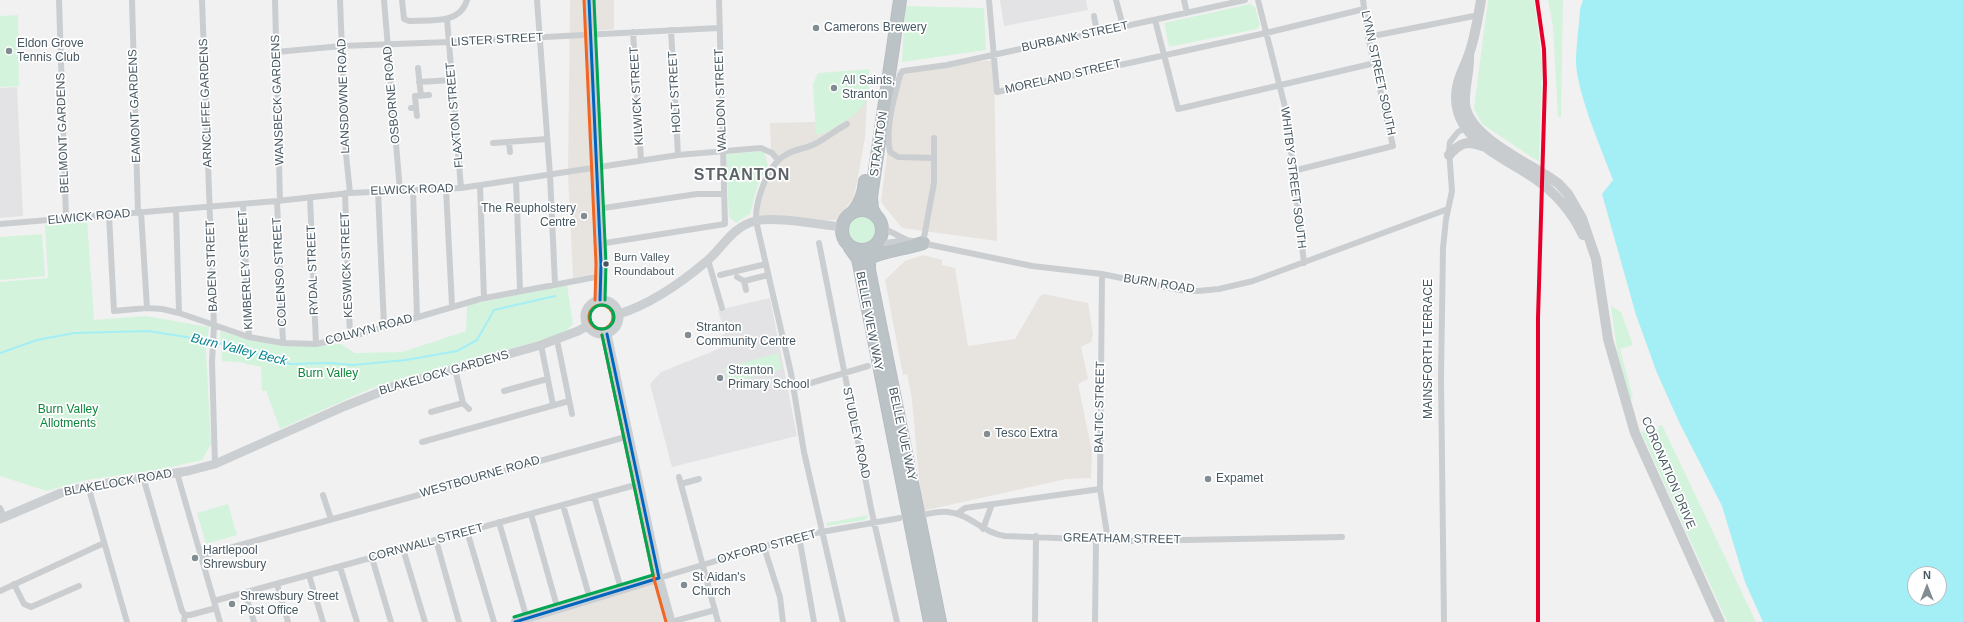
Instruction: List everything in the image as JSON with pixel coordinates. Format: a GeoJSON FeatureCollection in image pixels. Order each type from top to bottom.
{"type":"FeatureCollection","features":[{"type":"Feature","properties":{"kind":"highway","name":"STRANTON"},"geometry":{"type":"LineString","coordinates":[[853,212],[858,206],[865,186],[875,116],[888,45],[892,0]]}},
{"type":"Feature","properties":{"kind":"highway","name":"STRANTON"},"geometry":{"type":"LineString","coordinates":[[878,220],[872,209],[871,197],[900,0]]}},
{"type":"Feature","properties":{"kind":"highway"},"geometry":{"type":"LineString","coordinates":[[874,250],[881,236],[878,220],[864,210],[853,212],[846,219],[843,227],[844,238],[850,248],[864,250],[874,250],[891,249],[911,247],[923,243]]}},
{"type":"Feature","properties":{"kind":"highway","name":"BELLE VIEW WAY"},"geometry":{"type":"LineString","coordinates":[[850,248],[858,259],[902,490]]}},
{"type":"Feature","properties":{"kind":"highway","name":"BELLE VUE WAY"},"geometry":{"type":"LineString","coordinates":[[874,250],[869,270],[909,518],[930,622]]}},
{"type":"Feature","properties":{"kind":"highway","name":"BELLE VUE WAY"},"geometry":{"type":"LineString","coordinates":[[902,490],[940,622]]}},
{"type":"Feature","properties":{"kind":"main road"},"geometry":{"type":"LineString","coordinates":[[1481,0],[1469,55],[1459,77],[1456,97],[1457,112],[1486,147]]}},
{"type":"Feature","properties":{"kind":"main road"},"geometry":{"type":"LineString","coordinates":[[1469,126],[1536,174],[1578,224],[1594,260]]}},
{"type":"Feature","properties":{"kind":"main road"},"geometry":{"type":"LineString","coordinates":[[1449,155],[1457,146],[1465,142],[1474,143],[1486,147],[1536,174],[1551,178],[1576,204],[1582,218],[1594,260]]}},
{"type":"Feature","properties":{"kind":"main road","name":"CORONATION DRIVE"},"geometry":{"type":"LineString","coordinates":[[1594,260],[1595,279],[1616,371],[1634,433],[1720,622]]}},
{"type":"Feature","properties":{"kind":"street","name":"BELMONT GARDENS"},"geometry":{"type":"LineString","coordinates":[[59,0],[66,218]]}},
{"type":"Feature","properties":{"kind":"street","name":"EAMONT GARDENS"},"geometry":{"type":"LineString","coordinates":[[132,0],[140,213],[147,308]]}},
{"type":"Feature","properties":{"kind":"street","name":"ARNCLIFFE GARDENS"},"geometry":{"type":"LineString","coordinates":[[202,0],[209,206]]}},
{"type":"Feature","properties":{"kind":"street","name":"WANSBECK GARDENS"},"geometry":{"type":"LineString","coordinates":[[275,0],[278,201]]}},
{"type":"Feature","properties":{"kind":"street","name":"LANSDOWNE ROAD"},"geometry":{"type":"LineString","coordinates":[[340,0],[348,193]]}},
{"type":"Feature","properties":{"kind":"street","name":"OSBORNE ROAD"},"geometry":{"type":"LineString","coordinates":[[384,0],[400,191]]}},
{"type":"Feature","properties":{"kind":"street"},"geometry":{"type":"LineString","coordinates":[[402,0],[404,19],[409,21],[447,19],[461,12],[467,0]]}},
{"type":"Feature","properties":{"kind":"street"},"geometry":{"type":"LineString","coordinates":[[537,0],[548,139],[555,284]]}},
{"type":"Feature","properties":{"kind":"street"},"geometry":{"type":"LineString","coordinates":[[588,0],[601,276],[600,300]]}},
{"type":"Feature","properties":{"kind":"street","name":"WALDON STREET"},"geometry":{"type":"LineString","coordinates":[[599,244],[725,224],[718,28],[719,0]]}},
{"type":"Feature","properties":{"kind":"street"},"geometry":{"type":"LineString","coordinates":[[988,0],[993,55]]}},
{"type":"Feature","properties":{"kind":"street"},"geometry":{"type":"LineString","coordinates":[[1116,0],[1123,26]]}},
{"type":"Feature","properties":{"kind":"street"},"geometry":{"type":"LineString","coordinates":[[1184,0],[1187,13]]}},
{"type":"Feature","properties":{"kind":"street","name":"BURBANK STREET"},"geometry":{"type":"LineString","coordinates":[[934,158],[898,157],[890,152],[889,131],[892,108],[900,75],[903,70],[947,65],[1245,0]]}},
{"type":"Feature","properties":{"kind":"street","name":"WHITBY STREET SOUTH"},"geometry":{"type":"LineString","coordinates":[[1258,0],[1287,114],[1304,263]]}},
{"type":"Feature","properties":{"kind":"street","name":"LYNN STREET SOUTH"},"geometry":{"type":"LineString","coordinates":[[1293,171],[1393,146],[1368,37],[1363,0]]}},
{"type":"Feature","properties":{"kind":"street"},"geometry":{"type":"LineString","coordinates":[[1165,54],[1266,33],[1364,9]]}},
{"type":"Feature","properties":{"kind":"street"},"geometry":{"type":"LineString","coordinates":[[1368,37],[1479,14]]}},
{"type":"Feature","properties":{"kind":"street"},"geometry":{"type":"LineString","coordinates":[[1094,16],[1098,32]]}},
{"type":"Feature","properties":{"kind":"street","name":"FLAXTON STREET"},"geometry":{"type":"LineString","coordinates":[[447,19],[461,188]]}},
{"type":"Feature","properties":{"kind":"street"},"geometry":{"type":"LineString","coordinates":[[1155,20],[1178,109],[1280,87],[1375,63]]}},
{"type":"Feature","properties":{"kind":"street","name":"LISTER STREET"},"geometry":{"type":"LineString","coordinates":[[276,52],[342,46],[718,28]]}},
{"type":"Feature","properties":{"kind":"street","name":"HOLT STREET"},"geometry":{"type":"LineString","coordinates":[[671,30],[678,155]]}},
{"type":"Feature","properties":{"kind":"street","name":"KILWICK STREET"},"geometry":{"type":"LineString","coordinates":[[633,32],[641,160]]}},
{"type":"Feature","properties":{"kind":"street","name":"MORELAND STREET"},"geometry":{"type":"LineString","coordinates":[[993,55],[997,92],[1165,54]]}},
{"type":"Feature","properties":{"kind":"street"},"geometry":{"type":"LineString","coordinates":[[418,68],[421,96]]}},
{"type":"Feature","properties":{"kind":"street"},"geometry":{"type":"LineString","coordinates":[[419,82],[452,80]]}},
{"type":"Feature","properties":{"kind":"street"},"geometry":{"type":"LineString","coordinates":[[417,116],[414,108],[415,96],[429,95]]}},
{"type":"Feature","properties":{"kind":"street"},"geometry":{"type":"LineString","coordinates":[[843,622],[797,419],[794,388],[755,213],[769,171],[778,160],[791,152],[814,144],[846,124]]}},
{"type":"Feature","properties":{"kind":"street","name":"MAINSFORTH TERRACE"},"geometry":{"type":"LineString","coordinates":[[1444,622],[1441,377],[1443,248],[1452,191],[1449,155],[1450,142],[1453,136],[1469,126]]}},
{"type":"Feature","properties":{"kind":"street"},"geometry":{"type":"LineString","coordinates":[[923,243],[934,183],[934,138]]}},
{"type":"Feature","properties":{"kind":"street"},"geometry":{"type":"LineString","coordinates":[[493,143],[548,139]]}},
{"type":"Feature","properties":{"kind":"street"},"geometry":{"type":"LineString","coordinates":[[509,142],[510,152]]}},
{"type":"Feature","properties":{"kind":"street","name":"ELWICK ROAD"},"geometry":{"type":"LineString","coordinates":[[0,224],[278,201],[348,193],[461,188],[641,160],[722,151],[761,148],[772,153],[778,160]]}},
{"type":"Feature","properties":{"kind":"street"},"geometry":{"type":"LineString","coordinates":[[516,180],[520,290]]}},
{"type":"Feature","properties":{"kind":"street"},"geometry":{"type":"LineString","coordinates":[[480,186],[482,298]]}},
{"type":"Feature","properties":{"kind":"street"},"geometry":{"type":"LineString","coordinates":[[446,189],[452,306]]}},
{"type":"Feature","properties":{"kind":"street"},"geometry":{"type":"LineString","coordinates":[[413,190],[417,317]]}},
{"type":"Feature","properties":{"kind":"street"},"geometry":{"type":"LineString","coordinates":[[378,191],[384,326]]}},
{"type":"Feature","properties":{"kind":"street","name":"KESWICK STREET"},"geometry":{"type":"LineString","coordinates":[[348,193],[350,337]]}},
{"type":"Feature","properties":{"kind":"street"},"geometry":{"type":"LineString","coordinates":[[597,209],[697,194],[724,194]]}},
{"type":"Feature","properties":{"kind":"street","name":"RYDAL STREET"},"geometry":{"type":"LineString","coordinates":[[310,197],[316,344]]}},
{"type":"Feature","properties":{"kind":"street","name":"COLENSO STREET"},"geometry":{"type":"LineString","coordinates":[[278,201],[283,343]]}},
{"type":"Feature","properties":{"kind":"street","name":"KIMBERLEY STREET"},"geometry":{"type":"LineString","coordinates":[[243,204],[249,337]]}},
{"type":"Feature","properties":{"kind":"street","name":"BADEN STREET"},"geometry":{"type":"LineString","coordinates":[[209,206],[214,326],[215,464]]}},
{"type":"Feature","properties":{"kind":"street","name":"BURN ROAD"},"geometry":{"type":"LineString","coordinates":[[878,220],[887,230],[907,240],[1032,266],[1102,274],[1180,290],[1198,291],[1234,286],[1304,263],[1448,209]]}},
{"type":"Feature","properties":{"kind":"street"},"geometry":{"type":"LineString","coordinates":[[176,210],[179,313]]}},
{"type":"Feature","properties":{"kind":"street","name":"COLWYN ROAD"},"geometry":{"type":"LineString","coordinates":[[108,216],[114,311],[147,308],[179,313],[249,337],[283,343],[316,344],[350,337],[482,298],[601,276]]}},
{"type":"Feature","properties":{"kind":"street"},"geometry":{"type":"LineString","coordinates":[[619,314],[637,308],[682,281],[708,260],[726,239],[739,228],[756,221],[778,220],[843,227]]}},
{"type":"Feature","properties":{"kind":"street","name":"BURN ROAD"},"geometry":{"type":"LineString","coordinates":[[874,250],[907,240]]}},
{"type":"Feature","properties":{"kind":"street","name":"STUDLEY ROAD"},"geometry":{"type":"LineString","coordinates":[[819,243],[874,522],[897,622]]}},
{"type":"Feature","properties":{"kind":"street"},"geometry":{"type":"LineString","coordinates":[[708,260],[722,308]]}},
{"type":"Feature","properties":{"kind":"street"},"geometry":{"type":"LineString","coordinates":[[720,275],[766,264]]}},
{"type":"Feature","properties":{"kind":"street","name":"BALTIC STREET"},"geometry":{"type":"LineString","coordinates":[[1102,274],[1100,489],[1108,540]]}},
{"type":"Feature","properties":{"kind":"street"},"geometry":{"type":"LineString","coordinates":[[737,277],[744,281],[768,275]]}},
{"type":"Feature","properties":{"kind":"street"},"geometry":{"type":"LineString","coordinates":[[744,281],[746,290]]}},
{"type":"Feature","properties":{"kind":"street"},"geometry":{"type":"LineString","coordinates":[[600,300],[610,302],[614,305],[619,314],[618,324],[607,334],[598,334],[587,326],[584,315],[586,309],[594,301],[600,300]]}},
{"type":"Feature","properties":{"kind":"street","name":"BLAKELOCK GARDENS"},"geometry":{"type":"LineString","coordinates":[[215,464],[395,386],[557,340],[587,326]]}},
{"type":"Feature","properties":{"kind":"street"},"geometry":{"type":"LineString","coordinates":[[607,334],[658,578],[671,622],[715,610]]}},
{"type":"Feature","properties":{"kind":"street"},"geometry":{"type":"LineString","coordinates":[[557,340],[572,414]]}},
{"type":"Feature","properties":{"kind":"street"},"geometry":{"type":"LineString","coordinates":[[541,345],[553,405]]}},
{"type":"Feature","properties":{"kind":"street"},"geometry":{"type":"LineString","coordinates":[[794,388],[868,366]]}},
{"type":"Feature","properties":{"kind":"street"},"geometry":{"type":"LineString","coordinates":[[455,369],[463,403],[469,409]]}},
{"type":"Feature","properties":{"kind":"street"},"geometry":{"type":"LineString","coordinates":[[504,391],[547,379]]}},
{"type":"Feature","properties":{"kind":"street"},"geometry":{"type":"LineString","coordinates":[[422,442],[569,401]]}},
{"type":"Feature","properties":{"kind":"street"},"geometry":{"type":"LineString","coordinates":[[431,412],[463,403]]}},
{"type":"Feature","properties":{"kind":"street","name":"WESTBOURNE ROAD"},"geometry":{"type":"LineString","coordinates":[[201,556],[629,436]]}},
{"type":"Feature","properties":{"kind":"street","name":"BLAKELOCK ROAD"},"geometry":{"type":"LineString","coordinates":[[2,518],[56,494],[88,486],[177,473],[215,464]]}},
{"type":"Feature","properties":{"kind":"street"},"geometry":{"type":"LineString","coordinates":[[177,473],[220,622]]}},
{"type":"Feature","properties":{"kind":"street"},"geometry":{"type":"LineString","coordinates":[[142,477],[182,611],[185,615],[184,622]]}},
{"type":"Feature","properties":{"kind":"street"},"geometry":{"type":"LineString","coordinates":[[679,477],[718,622]]}},
{"type":"Feature","properties":{"kind":"street"},"geometry":{"type":"LineString","coordinates":[[681,484],[699,479]]}},
{"type":"Feature","properties":{"kind":"street","name":"CORNWALL STREET"},"geometry":{"type":"LineString","coordinates":[[214,601],[639,484]]}},
{"type":"Feature","properties":{"kind":"street"},"geometry":{"type":"LineString","coordinates":[[88,486],[127,622]]}},
{"type":"Feature","properties":{"kind":"street"},"geometry":{"type":"LineString","coordinates":[[957,514],[965,508],[1100,489]]}},
{"type":"Feature","properties":{"kind":"street"},"geometry":{"type":"LineString","coordinates":[[323,495],[331,519]]}},
{"type":"Feature","properties":{"kind":"street"},"geometry":{"type":"LineString","coordinates":[[594,496],[621,589]]}},
{"type":"Feature","properties":{"kind":"street"},"geometry":{"type":"LineString","coordinates":[[983,529],[992,504]]}},
{"type":"Feature","properties":{"kind":"street"},"geometry":{"type":"LineString","coordinates":[[563,505],[590,599]]}},
{"type":"Feature","properties":{"kind":"street"},"geometry":{"type":"LineString","coordinates":[[0,508],[2,518]]}},
{"type":"Feature","properties":{"kind":"street","name":"GREATHAM STREET"},"geometry":{"type":"LineString","coordinates":[[909,518],[938,512],[957,514],[997,535],[1096,540],[1342,537]]}},
{"type":"Feature","properties":{"kind":"street"},"geometry":{"type":"LineString","coordinates":[[531,514],[558,610]]}},
{"type":"Feature","properties":{"kind":"street","name":"OXFORD STREET"},"geometry":{"type":"LineString","coordinates":[[658,578],[798,536],[874,522],[909,518]]}},
{"type":"Feature","properties":{"kind":"street"},"geometry":{"type":"LineString","coordinates":[[499,522],[527,619]]}},
{"type":"Feature","properties":{"kind":"street"},"geometry":{"type":"LineString","coordinates":[[467,531],[494,622]]}},
{"type":"Feature","properties":{"kind":"street"},"geometry":{"type":"LineString","coordinates":[[798,536],[814,622]]}},
{"type":"Feature","properties":{"kind":"street"},"geometry":{"type":"LineString","coordinates":[[1035,622],[1036,536]]}},
{"type":"Feature","properties":{"kind":"street"},"geometry":{"type":"LineString","coordinates":[[436,540],[459,622]]}},
{"type":"Feature","properties":{"kind":"street"},"geometry":{"type":"LineString","coordinates":[[1095,622],[1096,540]]}},
{"type":"Feature","properties":{"kind":"street"},"geometry":{"type":"LineString","coordinates":[[0,591],[104,543]]}},
{"type":"Feature","properties":{"kind":"street"},"geometry":{"type":"LineString","coordinates":[[764,547],[780,597],[783,622]]}},
{"type":"Feature","properties":{"kind":"street"},"geometry":{"type":"LineString","coordinates":[[403,549],[425,622]]}},
{"type":"Feature","properties":{"kind":"street"},"geometry":{"type":"LineString","coordinates":[[372,558],[391,622]]}},
{"type":"Feature","properties":{"kind":"street"},"geometry":{"type":"LineString","coordinates":[[340,566],[356,622]]}},
{"type":"Feature","properties":{"kind":"street"},"geometry":{"type":"LineString","coordinates":[[309,575],[323,622]]}},
{"type":"Feature","properties":{"kind":"street"},"geometry":{"type":"LineString","coordinates":[[515,622],[658,578]]}},
{"type":"Feature","properties":{"kind":"street"},"geometry":{"type":"LineString","coordinates":[[14,584],[24,604],[31,607],[80,586]]}},
{"type":"Feature","properties":{"kind":"street"},"geometry":{"type":"LineString","coordinates":[[277,584],[288,622]]}},
{"type":"Feature","properties":{"kind":"street"},"geometry":{"type":"LineString","coordinates":[[245,593],[254,622]]}},
{"type":"Feature","properties":{"kind":"street"},"geometry":{"type":"LineString","coordinates":[[185,615],[216,608]]}},
{"type":"Feature","properties":{"kind":"shaded area"},"geometry":{"type":"Polygon","coordinates":[[[570,0],[584,0],[596,273],[573,278],[568,174],[570,0]]]}},
{"type":"Feature","properties":{"kind":"shaded area"},"geometry":{"type":"Polygon","coordinates":[[[594,0],[614,0],[614,29],[595,31],[594,0]]]}},
{"type":"Feature","properties":{"kind":"shaded area"},"geometry":{"type":"Polygon","coordinates":[[[1000,0],[1086,0],[1088,10],[1004,26],[1000,0]]]}},
{"type":"Feature","properties":{"kind":"shaded area"},"geometry":{"type":"Polygon","coordinates":[[[994,60],[997,241],[902,228],[881,202],[898,69],[994,60]]]}},
{"type":"Feature","properties":{"kind":"shaded area"},"geometry":{"type":"Polygon","coordinates":[[[17,87],[23,216],[0,218],[0,88],[17,87]]]}},
{"type":"Feature","properties":{"kind":"shaded area"},"geometry":{"type":"Polygon","coordinates":[[[867,98],[865,138],[854,198],[836,220],[756,221],[761,195],[778,160],[771,151],[770,123],[816,122],[816,134],[862,106],[867,98]]]}},
{"type":"Feature","properties":{"kind":"shaded area"},"geometry":{"type":"Polygon","coordinates":[[[923,255],[942,260],[942,265],[955,268],[968,346],[1015,339],[1040,296],[1044,294],[1088,303],[1093,334],[1091,342],[1081,347],[1088,379],[1078,384],[1092,451],[1091,478],[1066,479],[922,511],[912,400],[907,374],[903,375],[885,280],[905,261],[923,255]]]}},
{"type":"Feature","properties":{"kind":"shaded area","name":"Stranton Primary School"},"geometry":{"type":"Polygon","coordinates":[[[770,298],[797,436],[672,467],[650,384],[661,372],[721,348],[718,337],[725,334],[718,310],[770,298]]]}},
{"type":"Feature","properties":{"kind":"shaded area"},"geometry":{"type":"Polygon","coordinates":[[[658,581],[669,622],[528,622],[658,581]]]}},
{"type":"Feature","properties":{"kind":"green space"},"geometry":{"type":"Polygon","coordinates":[[[1488,0],[1534,0],[1542,63],[1539,162],[1482,124],[1474,108],[1488,0]]]}},
{"type":"Feature","properties":{"kind":"green space"},"geometry":{"type":"Polygon","coordinates":[[[1548,0],[1563,0],[1561,117],[1558,117],[1553,27],[1548,0]]]}},
{"type":"Feature","properties":{"kind":"green space"},"geometry":{"type":"Polygon","coordinates":[[[1250,4],[1255,7],[1260,25],[1257,29],[1169,47],[1164,23],[1250,4]]]}},
{"type":"Feature","properties":{"kind":"green space"},"geometry":{"type":"Polygon","coordinates":[[[905,6],[984,8],[986,50],[902,62],[905,6]]]}},
{"type":"Feature","properties":{"kind":"green space","name":"Eldon Grove Tennis Club"},"geometry":{"type":"Polygon","coordinates":[[[18,15],[19,86],[0,87],[0,16],[18,15]]]}},
{"type":"Feature","properties":{"kind":"green space"},"geometry":{"type":"Polygon","coordinates":[[[869,69],[868,94],[865,103],[847,120],[820,135],[816,134],[813,84],[818,73],[869,69]]]}},
{"type":"Feature","properties":{"kind":"green space"},"geometry":{"type":"Polygon","coordinates":[[[764,151],[768,166],[758,184],[750,214],[736,223],[729,217],[726,154],[764,151]]]}},
{"type":"Feature","properties":{"kind":"green space"},"geometry":{"type":"Polygon","coordinates":[[[863,214],[874,218],[878,229],[874,240],[863,244],[852,240],[848,229],[852,218],[863,214]]]}},
{"type":"Feature","properties":{"kind":"green space","name":"Burn Valley Allotments"},"geometry":{"type":"Polygon","coordinates":[[[87,219],[94,320],[146,316],[209,327],[206,351],[211,444],[202,460],[162,469],[86,480],[47,491],[0,476],[0,282],[48,278],[45,225],[87,219]]]}},
{"type":"Feature","properties":{"kind":"green space"},"geometry":{"type":"Polygon","coordinates":[[[42,234],[45,276],[0,280],[0,237],[42,234]]]}},
{"type":"Feature","properties":{"kind":"green space","name":"Burn Valley"},"geometry":{"type":"Polygon","coordinates":[[[567,285],[573,324],[563,334],[370,389],[280,429],[266,391],[262,391],[261,367],[238,362],[222,361],[220,331],[283,346],[341,344],[355,353],[402,352],[466,331],[467,305],[567,285]]]}},
{"type":"Feature","properties":{"kind":"green space"},"geometry":{"type":"Polygon","coordinates":[[[1611,306],[1621,312],[1633,345],[1620,349],[1633,398],[1630,399],[1617,350],[1611,306]]]}},
{"type":"Feature","properties":{"kind":"green space"},"geometry":{"type":"Polygon","coordinates":[[[778,353],[782,369],[729,383],[725,368],[778,353]]]}},
{"type":"Feature","properties":{"kind":"green space"},"geometry":{"type":"Polygon","coordinates":[[[1662,425],[1756,622],[1727,622],[1641,432],[1646,430],[1647,433],[1659,429],[1658,426],[1662,425]]]}},
{"type":"Feature","properties":{"kind":"green space"},"geometry":{"type":"Polygon","coordinates":[[[228,504],[237,535],[206,544],[197,513],[228,504]]]}},
{"type":"Feature","properties":{"kind":"green space"},"geometry":{"type":"Polygon","coordinates":[[[869,515],[865,520],[827,526],[826,523],[869,515]]]}},
{"type":"Feature","properties":{"kind":"water"},"geometry":{"type":"Polygon","coordinates":[[[1583,0],[1963,0],[1963,622],[1763,622],[1745,582],[1722,506],[1680,424],[1657,373],[1636,315],[1602,194],[1613,180],[1585,106],[1578,76],[1576,57],[1580,9],[1583,0]]]}},
{"type":"Feature","properties":{"kind":"waterway","name":"Burn Valley Beck"},"geometry":{"type":"LineString","coordinates":[[215,342],[290,364],[330,363],[353,365],[406,360],[457,351],[477,340],[494,310],[555,296]]}},
{"type":"Feature","properties":{"kind":"waterway","name":"Burn Valley Beck"},"geometry":{"type":"LineString","coordinates":[[0,353],[37,340],[74,333],[148,331],[211,341]]}},
{"type":"Feature","properties":{"kind":"transit line"},"geometry":{"type":"LineString","coordinates":[[584,0],[596,264],[595,300]]}},
{"type":"Feature","properties":{"kind":"transit line"},"geometry":{"type":"LineString","coordinates":[[589,0],[601,264],[600,300]]}},
{"type":"Feature","properties":{"kind":"transit line"},"geometry":{"type":"LineString","coordinates":[[594,0],[606,264],[605,300]]}},
{"type":"Feature","properties":{"kind":"transit line"},"geometry":{"type":"LineString","coordinates":[[1537,0],[1544,49],[1545,83],[1538,318],[1538,622]]}},
{"type":"Feature","properties":{"kind":"transit line"},"geometry":{"type":"LineString","coordinates":[[601,305],[609,309],[613,317],[609,325],[601,329],[593,325],[589,317],[593,309],[601,305]]}},
{"type":"Feature","properties":{"kind":"transit line"},"geometry":{"type":"LineString","coordinates":[[602,305],[611,308],[614,317],[611,326],[602,329],[593,326],[590,317],[593,308],[602,305]]}},
{"type":"Feature","properties":{"kind":"transit line"},"geometry":{"type":"LineString","coordinates":[[607,334],[659,578]]}},
{"type":"Feature","properties":{"kind":"transit line"},"geometry":{"type":"LineString","coordinates":[[602,335],[654,579],[666,622]]}},
{"type":"Feature","properties":{"kind":"transit line"},"geometry":{"type":"LineString","coordinates":[[514,617],[653,575],[602,335]]}},
{"type":"Feature","properties":{"kind":"transit line"},"geometry":{"type":"LineString","coordinates":[[515,622],[659,578]]}},
{"type":"Feature","properties":{"kind":"place","name":"Camerons Brewery"},"geometry":{"type":"Point","coordinates":[816,28]}},
{"type":"Feature","properties":{"kind":"place","name":"Eldon Grove Tennis Club"},"geometry":{"type":"Point","coordinates":[9,51]}},
{"type":"Feature","properties":{"kind":"place","name":"All Saints, Stranton"},"geometry":{"type":"Point","coordinates":[834,88]}},
{"type":"Feature","properties":{"kind":"place","name":"The Reupholstery Centre"},"geometry":{"type":"Point","coordinates":[584,216]}},
{"type":"Feature","properties":{"kind":"place","name":"Burn Valley Roundabout"},"geometry":{"type":"Point","coordinates":[606,264]}},
{"type":"Feature","properties":{"kind":"place","name":"Stranton Community Centre"},"geometry":{"type":"Point","coordinates":[688,335]}},
{"type":"Feature","properties":{"kind":"place","name":"Stranton Primary School"},"geometry":{"type":"Point","coordinates":[720,378]}},
{"type":"Feature","properties":{"kind":"place","name":"Tesco Extra"},"geometry":{"type":"Point","coordinates":[987,434]}},
{"type":"Feature","properties":{"kind":"place","name":"Expamet"},"geometry":{"type":"Point","coordinates":[1208,479]}},
{"type":"Feature","properties":{"kind":"place","name":"Hartlepool Shrewsbury"},"geometry":{"type":"Point","coordinates":[195,558]}},
{"type":"Feature","properties":{"kind":"place","name":"St Aidan's Church"},"geometry":{"type":"Point","coordinates":[684,585]}},
{"type":"Feature","properties":{"kind":"place","name":"Shrewsbury Street Post Office"},"geometry":{"type":"Point","coordinates":[232,604]}},
{"type":"Feature","properties":{"kind":"district","name":"STRANTON"},"geometry":{"type":"Point","coordinates":[742,176]}}]}
